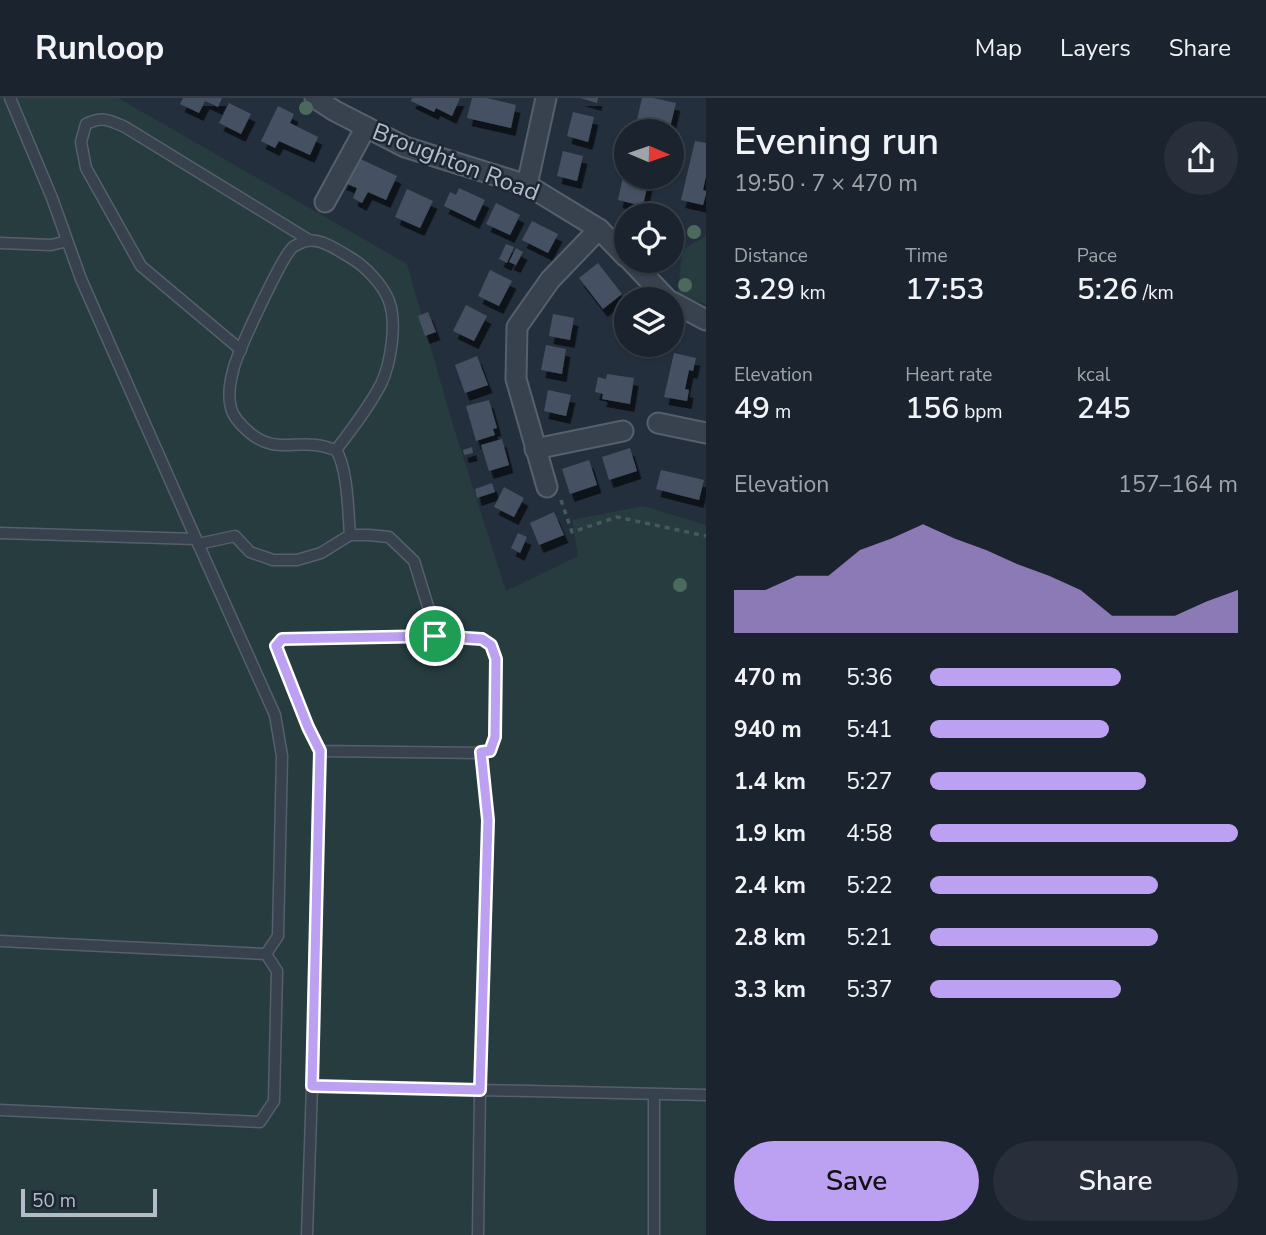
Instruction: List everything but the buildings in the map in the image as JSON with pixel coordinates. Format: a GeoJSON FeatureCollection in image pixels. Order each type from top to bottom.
{"type":"FeatureCollection","features":[{"type":"Feature","properties":{"kind":"street","name":"Broughton Road"},"geometry":{"type":"LineString","coordinates":[[315,98],[405,147],[527,185],[600,229],[614,244]]}},
{"type":"Feature","properties":{"kind":"street"},"geometry":{"type":"LineString","coordinates":[[527,185],[546,98]]}},
{"type":"Feature","properties":{"kind":"street"},"geometry":{"type":"LineString","coordinates":[[325,202],[366,127]]}},
{"type":"Feature","properties":{"kind":"street"},"geometry":{"type":"LineString","coordinates":[[547,487],[516,379],[517,327],[550,280],[600,229]]}},
{"type":"Feature","properties":{"kind":"street"},"geometry":{"type":"LineString","coordinates":[[642,273],[656,287]]}},
{"type":"Feature","properties":{"kind":"street"},"geometry":{"type":"LineString","coordinates":[[684,308],[706,320]]}},
{"type":"Feature","properties":{"kind":"street"},"geometry":{"type":"LineString","coordinates":[[658,423],[706,433]]}},
{"type":"Feature","properties":{"kind":"street"},"geometry":{"type":"LineString","coordinates":[[535,449],[623,432]]}},
{"type":"Feature","properties":{"kind":"lane"},"geometry":{"type":"LineString","coordinates":[[10,98],[52,198],[81,279],[275,715],[282,756],[278,936],[266,954]]}},
{"type":"Feature","properties":{"kind":"lane"},"geometry":{"type":"LineString","coordinates":[[241,350],[141,266],[86,168],[81,142],[86,124],[96,119],[108,120],[125,127],[309,240],[326,244],[363,265],[378,283],[389,300],[393,321],[389,359],[381,383],[337,450]]}},
{"type":"Feature","properties":{"kind":"lane"},"geometry":{"type":"LineString","coordinates":[[309,240],[293,247],[284,260],[241,350],[233,370],[231,409],[251,434],[267,444],[314,445],[337,450],[341,457],[350,535]]}},
{"type":"Feature","properties":{"kind":"lane"},"geometry":{"type":"LineString","coordinates":[[0,243],[51,244],[67,241]]}},
{"type":"Feature","properties":{"kind":"lane"},"geometry":{"type":"LineString","coordinates":[[0,533],[197,542],[236,536],[250,552],[273,561],[297,561],[321,553],[350,535],[389,537],[414,561],[435,636]]}},
{"type":"Feature","properties":{"kind":"lane"},"geometry":{"type":"LineString","coordinates":[[307,1235],[320,751],[276,646],[282,639],[435,636],[482,639],[491,645],[496,659],[495,737],[490,751],[320,751]]}},
{"type":"Feature","properties":{"kind":"lane"},"geometry":{"type":"LineString","coordinates":[[478,1235],[488,820],[481,752]]}},
{"type":"Feature","properties":{"kind":"lane"},"geometry":{"type":"LineString","coordinates":[[0,941],[266,954]]}},
{"type":"Feature","properties":{"kind":"lane"},"geometry":{"type":"LineString","coordinates":[[0,1110],[260,1122],[274,1101],[277,971],[266,954]]}},
{"type":"Feature","properties":{"kind":"lane"},"geometry":{"type":"LineString","coordinates":[[312,1086],[706,1095]]}},
{"type":"Feature","properties":{"kind":"lane"},"geometry":{"type":"LineString","coordinates":[[654,1094],[654,1235]]}},
{"type":"Feature","properties":{"kind":"path"},"geometry":{"type":"LineString","coordinates":[[547,487],[557,489],[572,532],[617,517],[706,536]]}},
{"type":"Feature","properties":{"kind":"green space"},"geometry":{"type":"Polygon","coordinates":[[[0,98],[118,98],[407,264],[452,422],[506,591],[578,556],[572,520],[643,506],[706,525],[706,1235],[0,1235],[0,98]]]}},
{"type":"Feature","properties":{"kind":"green space"},"geometry":{"type":"Polygon","coordinates":[[[706,236],[706,304],[684,297],[684,287],[679,287],[680,273],[684,273],[684,249],[706,236]]]}},
{"type":"Feature","properties":{"kind":"route"},"geometry":{"type":"LineString","coordinates":[[435,636],[482,639],[491,645],[496,659],[495,737],[490,751],[481,752],[488,820],[480,1090],[312,1086],[320,751],[276,646],[282,639],[435,636]]}}]}
